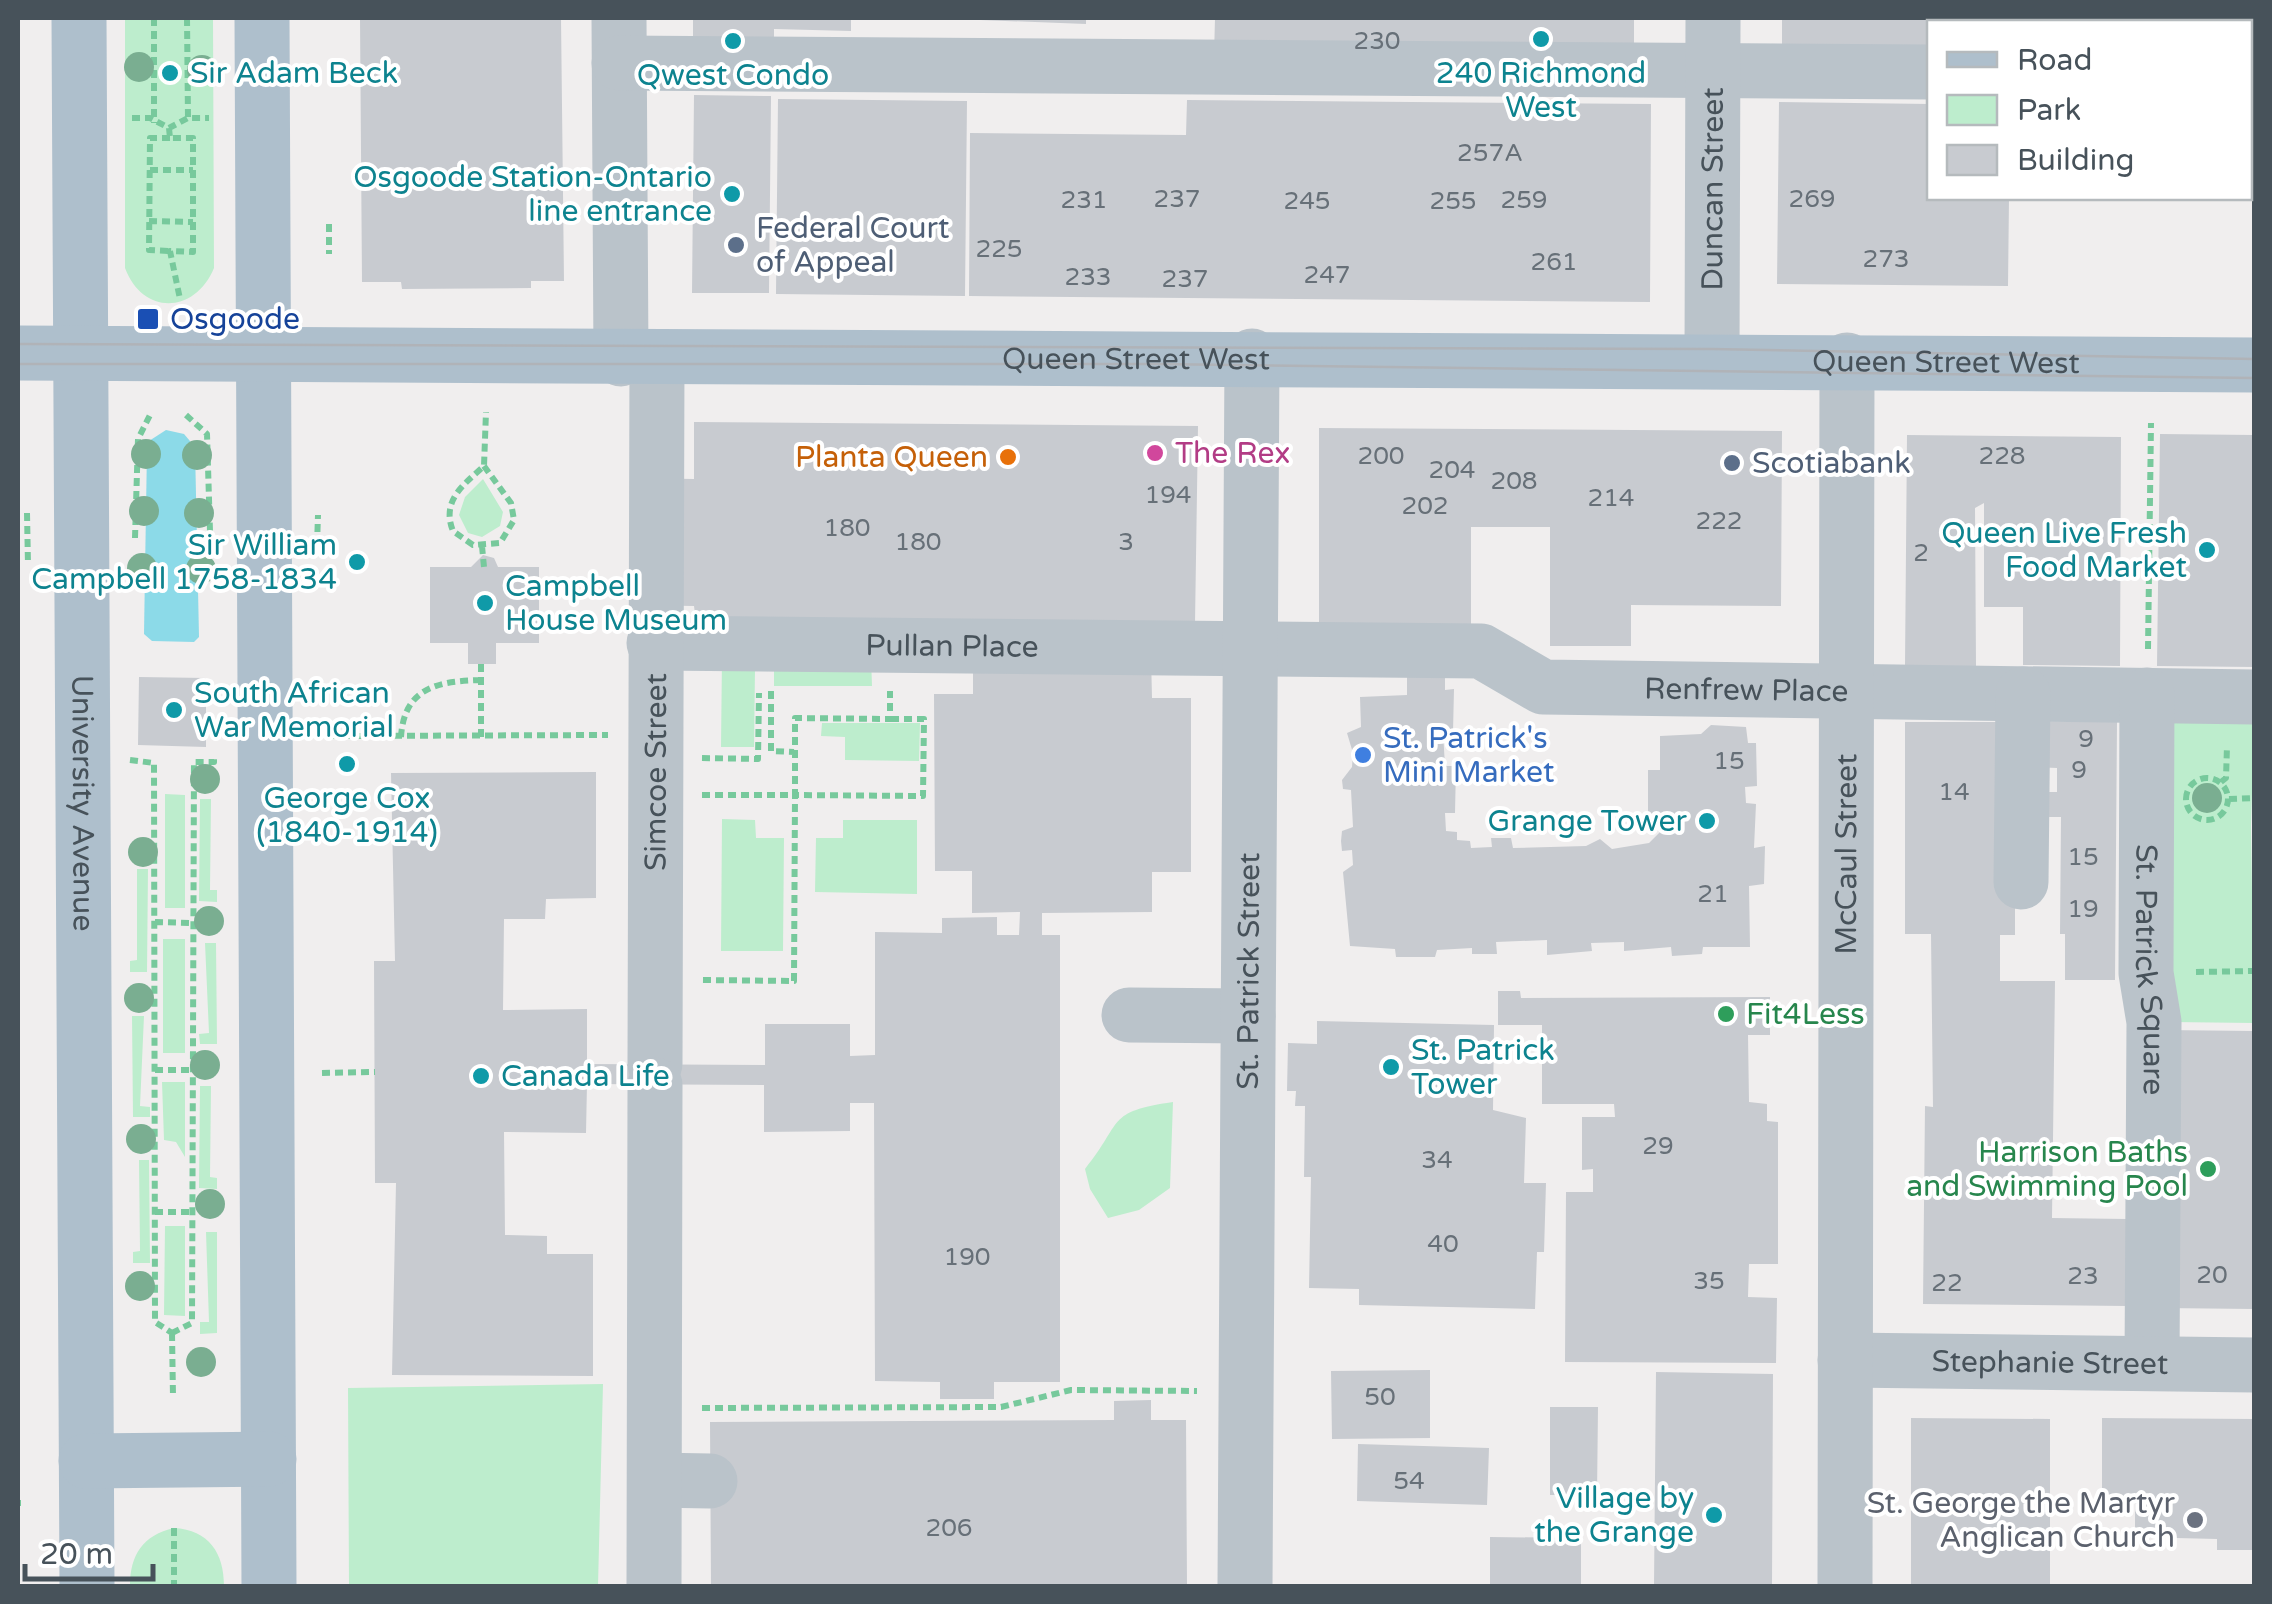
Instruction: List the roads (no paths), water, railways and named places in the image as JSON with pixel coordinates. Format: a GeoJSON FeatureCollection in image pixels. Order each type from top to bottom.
{"type":"FeatureCollection","features":[{"type":"Feature","properties":{"kind":"main road","name":"University Avenue"},"geometry":{"type":"LineString","coordinates":[[79,18],[88,1586]]}},
{"type":"Feature","properties":{"kind":"main road"},"geometry":{"type":"LineString","coordinates":[[262,18],[270,1586]]}},
{"type":"Feature","properties":{"kind":"main road","name":"Queen Street West"},"geometry":{"type":"LineString","coordinates":[[18,354],[1252,356],[2254,366]]}},
{"type":"Feature","properties":{"kind":"main road"},"geometry":{"type":"LineString","coordinates":[[86,1461],[269,1460]]}},
{"type":"Feature","properties":{"kind":"street","name":"Duncan Street"},"geometry":{"type":"LineString","coordinates":[[1712,360],[1714,18]]}},
{"type":"Feature","properties":{"kind":"street"},"geometry":{"type":"LineString","coordinates":[[619,40],[1712,72],[1927,72]]}},
{"type":"Feature","properties":{"kind":"street","name":"Simcoe Street"},"geometry":{"type":"LineString","coordinates":[[619,40],[654,643],[678,746],[655,1074],[654,1586]]}},
{"type":"Feature","properties":{"kind":"street","name":"St. Patrick Street"},"geometry":{"type":"LineString","coordinates":[[1245,1586],[1252,356]]}},
{"type":"Feature","properties":{"kind":"street","name":"McCaul Street"},"geometry":{"type":"LineString","coordinates":[[1845,1586],[1847,360]]}},
{"type":"Feature","properties":{"kind":"street","name":"Pullan Place"},"geometry":{"type":"LineString","coordinates":[[654,643],[1250,649]]}},
{"type":"Feature","properties":{"kind":"street","name":"Renfrew Place"},"geometry":{"type":"LineString","coordinates":[[1250,649],[1481,650],[1543,688],[2023,694],[2147,676],[2254,697]]}},
{"type":"Feature","properties":{"kind":"street","name":"St. Patrick Square"},"geometry":{"type":"LineString","coordinates":[[2147,676],[2146,973],[2154,1022],[2152,1363]]}},
{"type":"Feature","properties":{"kind":"street"},"geometry":{"type":"LineString","coordinates":[[2021,882],[2023,694]]}},
{"type":"Feature","properties":{"kind":"street"},"geometry":{"type":"LineString","coordinates":[[1130,1015],[1248,1016]]}},
{"type":"Feature","properties":{"kind":"street","name":"Stephanie Street"},"geometry":{"type":"LineString","coordinates":[[1846,1360],[2254,1364]]}},
{"type":"Feature","properties":{"kind":"street"},"geometry":{"type":"LineString","coordinates":[[655,1459],[710,1481]]}},
{"type":"Feature","properties":{"kind":"water"},"geometry":{"type":"Polygon","coordinates":[[[166,430],[184,434],[195,447],[199,637],[194,642],[152,641],[144,634],[147,448],[149,441],[166,430]]]}},
{"type":"Feature","properties":{"kind":"tram line"},"geometry":{"type":"LineString","coordinates":[[18,344],[1712,349],[2254,359]]}},
{"type":"Feature","properties":{"kind":"tram line"},"geometry":{"type":"LineString","coordinates":[[18,364],[1156,364],[2254,378]]}},
{"type":"Feature","properties":{"kind":"place","name":"240 Richmond West"},"geometry":{"type":"Point","coordinates":[1541,39]}},
{"type":"Feature","properties":{"kind":"place","name":"Qwest Condo"},"geometry":{"type":"Point","coordinates":[733,41]}},
{"type":"Feature","properties":{"kind":"place","name":"Sir Adam Beck"},"geometry":{"type":"Point","coordinates":[170,73]}},
{"type":"Feature","properties":{"kind":"place","name":"Osgoode Station-Ontario line entrance"},"geometry":{"type":"Point","coordinates":[732,194]}},
{"type":"Feature","properties":{"kind":"place","name":"Federal Court of Appeal"},"geometry":{"type":"Point","coordinates":[736,245]}},
{"type":"Feature","properties":{"kind":"place","name":"Osgoode"},"geometry":{"type":"Point","coordinates":[148,319]}},
{"type":"Feature","properties":{"kind":"place","name":"The Rex"},"geometry":{"type":"Point","coordinates":[1155,453]}},
{"type":"Feature","properties":{"kind":"place","name":"Planta Queen"},"geometry":{"type":"Point","coordinates":[1008,457]}},
{"type":"Feature","properties":{"kind":"place","name":"Scotiabank"},"geometry":{"type":"Point","coordinates":[1732,463]}},
{"type":"Feature","properties":{"kind":"place","name":"Queen Live Fresh Food Market"},"geometry":{"type":"Point","coordinates":[2207,550]}},
{"type":"Feature","properties":{"kind":"place","name":"Sir William Campbell 1758-1834"},"geometry":{"type":"Point","coordinates":[357,562]}},
{"type":"Feature","properties":{"kind":"place","name":"Campbell House Museum"},"geometry":{"type":"Point","coordinates":[485,603]}},
{"type":"Feature","properties":{"kind":"place","name":"South African War Memorial"},"geometry":{"type":"Point","coordinates":[174,710]}},
{"type":"Feature","properties":{"kind":"place","name":"St. Patrick's Mini Market"},"geometry":{"type":"Point","coordinates":[1363,755]}},
{"type":"Feature","properties":{"kind":"place","name":"George Cox (1840-1914)"},"geometry":{"type":"Point","coordinates":[347,764]}},
{"type":"Feature","properties":{"kind":"place","name":"Grange Tower"},"geometry":{"type":"Point","coordinates":[1707,821]}},
{"type":"Feature","properties":{"kind":"place","name":"Fit4Less"},"geometry":{"type":"Point","coordinates":[1726,1014]}},
{"type":"Feature","properties":{"kind":"place","name":"St. Patrick Tower"},"geometry":{"type":"Point","coordinates":[1391,1067]}},
{"type":"Feature","properties":{"kind":"place","name":"Canada Life"},"geometry":{"type":"Point","coordinates":[481,1076]}},
{"type":"Feature","properties":{"kind":"place","name":"Harrison Baths and Swimming Pool"},"geometry":{"type":"Point","coordinates":[2208,1169]}},
{"type":"Feature","properties":{"kind":"place","name":"Village by the Grange"},"geometry":{"type":"Point","coordinates":[1714,1515]}},
{"type":"Feature","properties":{"kind":"place","name":"St. George the Martyr Anglican Church"},"geometry":{"type":"Point","coordinates":[2195,1520]}}]}
